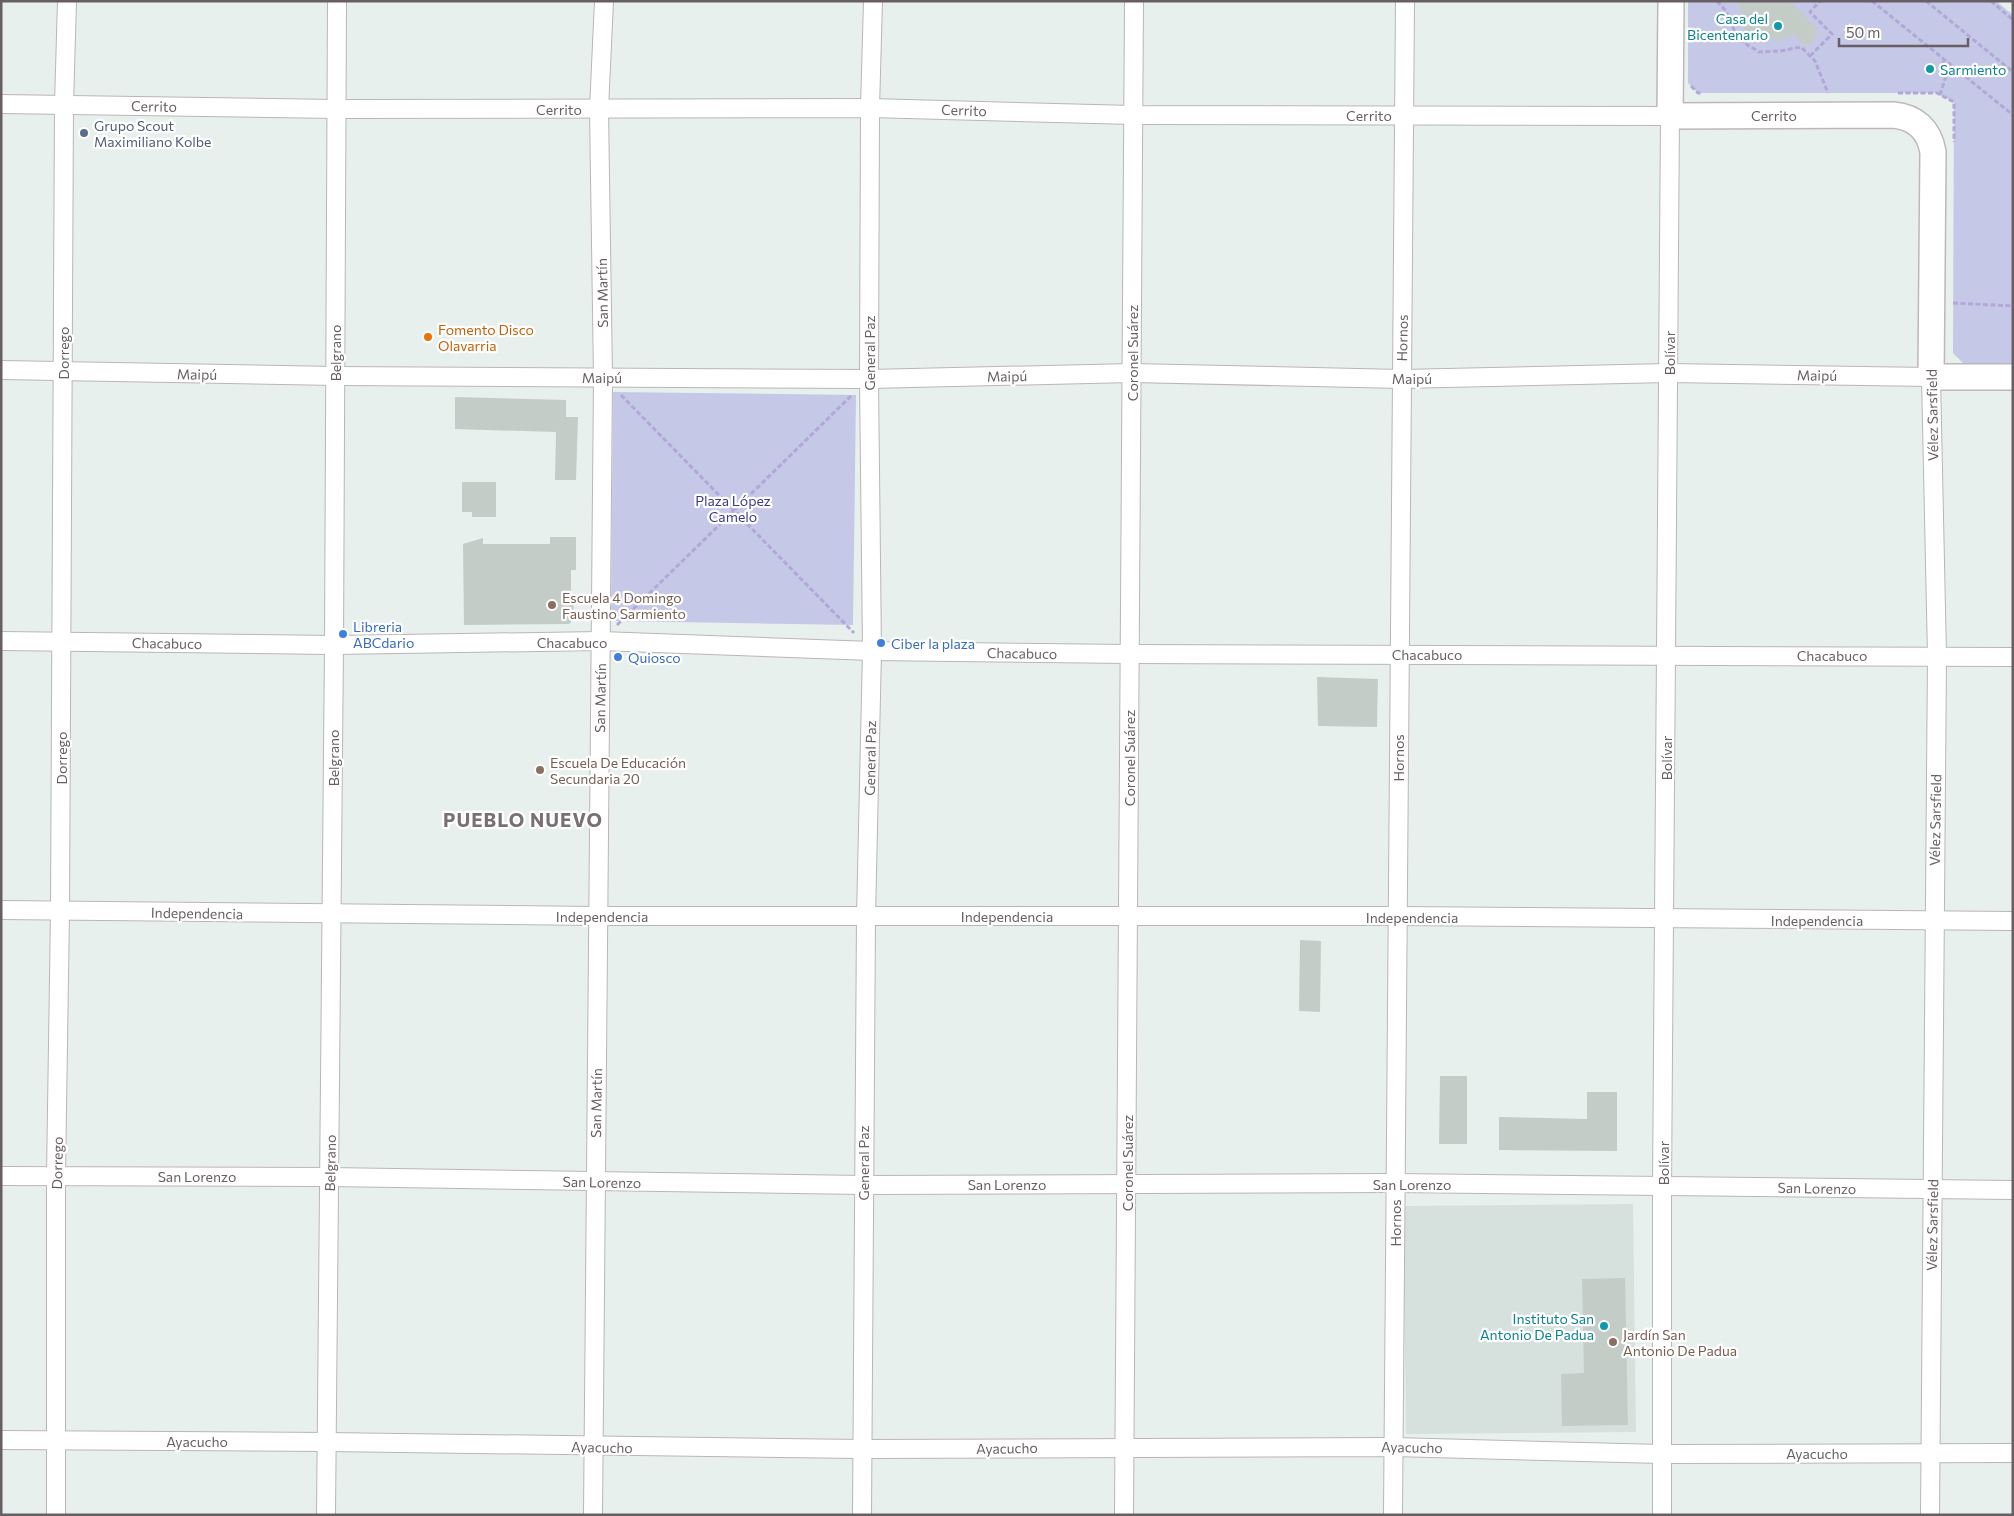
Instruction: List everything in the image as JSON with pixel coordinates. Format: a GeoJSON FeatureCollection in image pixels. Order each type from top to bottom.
{"type":"FeatureCollection","features":[{"type":"Feature","properties":{"kind":"street","name":"Dorrego"},"geometry":{"type":"LineString","coordinates":[[56,1515],[56,1176],[60,911],[64,104],[67,1]]}},
{"type":"Feature","properties":{"kind":"street","name":"Belgrano"},"geometry":{"type":"LineString","coordinates":[[326,1515],[334,645],[337,1]]}},
{"type":"Feature","properties":{"kind":"street","name":"San Martín"},"geometry":{"type":"LineString","coordinates":[[592,1515],[603,376],[599,109],[604,1]]}},
{"type":"Feature","properties":{"kind":"street","name":"General Paz"},"geometry":{"type":"LineString","coordinates":[[862,1515],[866,917],[872,651],[869,379],[870,108],[873,1]]}},
{"type":"Feature","properties":{"kind":"street","name":"Coronel Suárez"},"geometry":{"type":"LineString","coordinates":[[1124,1515],[1134,1]]}},
{"type":"Feature","properties":{"kind":"street","name":"Hornos"},"geometry":{"type":"LineString","coordinates":[[1393,1515],[1399,654],[1406,115],[1405,1]]}},
{"type":"Feature","properties":{"kind":"street","name":"Bolívar"},"geometry":{"type":"LineString","coordinates":[[1662,1515],[1662,1187],[1671,1]]}},
{"type":"Feature","properties":{"kind":"street","name":"Cerrito"},"geometry":{"type":"LineString","coordinates":[[1,104],[336,109],[870,108],[1133,115],[1893,115],[1909,118],[1923,128]]}},
{"type":"Feature","properties":{"kind":"street","name":"Vélez Sarsfield"},"geometry":{"type":"LineString","coordinates":[[1923,128],[1928,135],[1933,152],[1931,376],[1937,656],[1930,1515]]}},
{"type":"Feature","properties":{"kind":"street","name":"Maipú"},"geometry":{"type":"LineString","coordinates":[[1,370],[335,376],[603,376],[869,379],[1132,373],[1402,379],[1668,373],[2013,377]]}},
{"type":"Feature","properties":{"kind":"street","name":"Chacabuco"},"geometry":{"type":"LineString","coordinates":[[1,641],[334,645],[601,642],[872,651],[1130,654],[1666,654],[2013,657]]}},
{"type":"Feature","properties":{"kind":"street","name":"Independencia"},"geometry":{"type":"LineString","coordinates":[[1,910],[598,916],[1397,916],[2013,921]]}},
{"type":"Feature","properties":{"kind":"street","name":"San Lorenzo"},"geometry":{"type":"LineString","coordinates":[[1,1176],[330,1177],[863,1185],[1395,1183],[2013,1190]]}},
{"type":"Feature","properties":{"kind":"street","name":"Ayacucho"},"geometry":{"type":"LineString","coordinates":[[1,1440],[327,1442],[862,1450],[1393,1446],[1662,1454],[2013,1453]]}},
{"type":"Feature","properties":{"kind":"path"},"geometry":{"type":"LineString","coordinates":[[1717,1],[1726,11],[1738,39],[1759,52],[1801,48],[1810,56],[1815,61],[1828,93],[1819,93]]}},
{"type":"Feature","properties":{"kind":"path"},"geometry":{"type":"LineString","coordinates":[[1810,56],[1832,34],[1810,12],[1820,1]]}},
{"type":"Feature","properties":{"kind":"path"},"geometry":{"type":"LineString","coordinates":[[1872,1],[2013,117]]}},
{"type":"Feature","properties":{"kind":"path"},"geometry":{"type":"LineString","coordinates":[[1926,1],[2013,72]]}},
{"type":"Feature","properties":{"kind":"path"},"geometry":{"type":"LineString","coordinates":[[1991,1],[2013,20]]}},
{"type":"Feature","properties":{"kind":"path"},"geometry":{"type":"LineString","coordinates":[[1940,95],[1946,76],[1943,60]]}},
{"type":"Feature","properties":{"kind":"path"},"geometry":{"type":"LineString","coordinates":[[1688,83],[1698,93],[1708,93]]}},
{"type":"Feature","properties":{"kind":"path"},"geometry":{"type":"LineString","coordinates":[[1897,93],[1936,93],[1954,102],[1954,150]]}},
{"type":"Feature","properties":{"kind":"path"},"geometry":{"type":"LineString","coordinates":[[1953,294],[1953,304],[2013,306]]}},
{"type":"Feature","properties":{"kind":"path"},"geometry":{"type":"LineString","coordinates":[[603,376],[872,651]]}},
{"type":"Feature","properties":{"kind":"path"},"geometry":{"type":"LineString","coordinates":[[601,642],[869,379]]}},
{"type":"Feature","properties":{"kind":"shaded area"},"geometry":{"type":"Polygon","coordinates":[[[1633,1204],[1636,1432],[1406,1434],[1403,1206],[1633,1204]]]}},
{"type":"Feature","properties":{"kind":"green space"},"geometry":{"type":"Polygon","coordinates":[[[1688,1],[1996,1],[2013,15],[2013,365],[1965,365],[1953,353],[1954,102],[1936,93],[1698,93],[1688,83],[1688,1]]]}},
{"type":"Feature","properties":{"kind":"green space","name":"Plaza López Camelo"},"geometry":{"type":"Polygon","coordinates":[[[613,392],[856,395],[853,625],[611,621],[613,392]]]}},
{"type":"Feature","properties":{"kind":"building","name":"Casa del Bicentenario"},"geometry":{"type":"Polygon","coordinates":[[[1737,1],[1789,1],[1818,29],[1815,32],[1818,35],[1806,47],[1794,34],[1778,41],[1762,35],[1749,35],[1743,28],[1743,14],[1737,1]]]}},
{"type":"Feature","properties":{"kind":"building"},"geometry":{"type":"Polygon","coordinates":[[[455,397],[566,400],[566,417],[578,417],[576,480],[555,480],[556,432],[455,429],[455,397]]]}},
{"type":"Feature","properties":{"kind":"building"},"geometry":{"type":"Polygon","coordinates":[[[462,482],[496,482],[496,517],[472,517],[472,512],[462,512],[462,482]]]}},
{"type":"Feature","properties":{"kind":"building"},"geometry":{"type":"Polygon","coordinates":[[[550,537],[576,537],[576,570],[571,570],[571,599],[574,599],[573,620],[569,624],[464,625],[463,544],[483,538],[483,544],[550,544],[550,537]]]}},
{"type":"Feature","properties":{"kind":"building"},"geometry":{"type":"Polygon","coordinates":[[[1317,677],[1378,679],[1377,727],[1318,726],[1317,677]]]}},
{"type":"Feature","properties":{"kind":"building"},"geometry":{"type":"Polygon","coordinates":[[[1300,940],[1321,941],[1320,1012],[1299,1011],[1300,940]]]}},
{"type":"Feature","properties":{"kind":"building"},"geometry":{"type":"Polygon","coordinates":[[[1440,1076],[1467,1076],[1467,1144],[1439,1144],[1440,1076]]]}},
{"type":"Feature","properties":{"kind":"building"},"geometry":{"type":"Polygon","coordinates":[[[1587,1092],[1617,1092],[1617,1151],[1499,1150],[1499,1117],[1587,1119],[1587,1092]]]}},
{"type":"Feature","properties":{"kind":"building","name":"Instituto San Antonio De Padua"},"geometry":{"type":"Polygon","coordinates":[[[1625,1278],[1628,1425],[1562,1426],[1561,1374],[1584,1373],[1582,1279],[1625,1278]]]}},
{"type":"Feature","properties":{"kind":"place","name":"Casa del Bicentenario"},"geometry":{"type":"Point","coordinates":[1778,26]}},
{"type":"Feature","properties":{"kind":"place","name":"Sarmiento"},"geometry":{"type":"Point","coordinates":[1930,69]}},
{"type":"Feature","properties":{"kind":"place","name":"Grupo Scout Maximiliano Kolbe"},"geometry":{"type":"Point","coordinates":[84,133]}},
{"type":"Feature","properties":{"kind":"place","name":"Fomento Disco Olavarria"},"geometry":{"type":"Point","coordinates":[428,337]}},
{"type":"Feature","properties":{"kind":"place","name":"Escuela 4 Domingo Faustino Sarmiento"},"geometry":{"type":"Point","coordinates":[552,605]}},
{"type":"Feature","properties":{"kind":"place","name":"Libreria ABCdario"},"geometry":{"type":"Point","coordinates":[343,634]}},
{"type":"Feature","properties":{"kind":"place","name":"Ciber la plaza"},"geometry":{"type":"Point","coordinates":[881,643]}},
{"type":"Feature","properties":{"kind":"place","name":"Quiosco"},"geometry":{"type":"Point","coordinates":[618,657]}},
{"type":"Feature","properties":{"kind":"place","name":"Escuela De Educación Secundaria 20"},"geometry":{"type":"Point","coordinates":[540,770]}},
{"type":"Feature","properties":{"kind":"place","name":"Instituto San Antonio De Padua"},"geometry":{"type":"Point","coordinates":[1604,1326]}},
{"type":"Feature","properties":{"kind":"place","name":"Jardín San Antonio De Padua"},"geometry":{"type":"Point","coordinates":[1613,1342]}},
{"type":"Feature","properties":{"kind":"district","name":"PUEBLO NUEVO"},"geometry":{"type":"Point","coordinates":[523,819]}}]}
